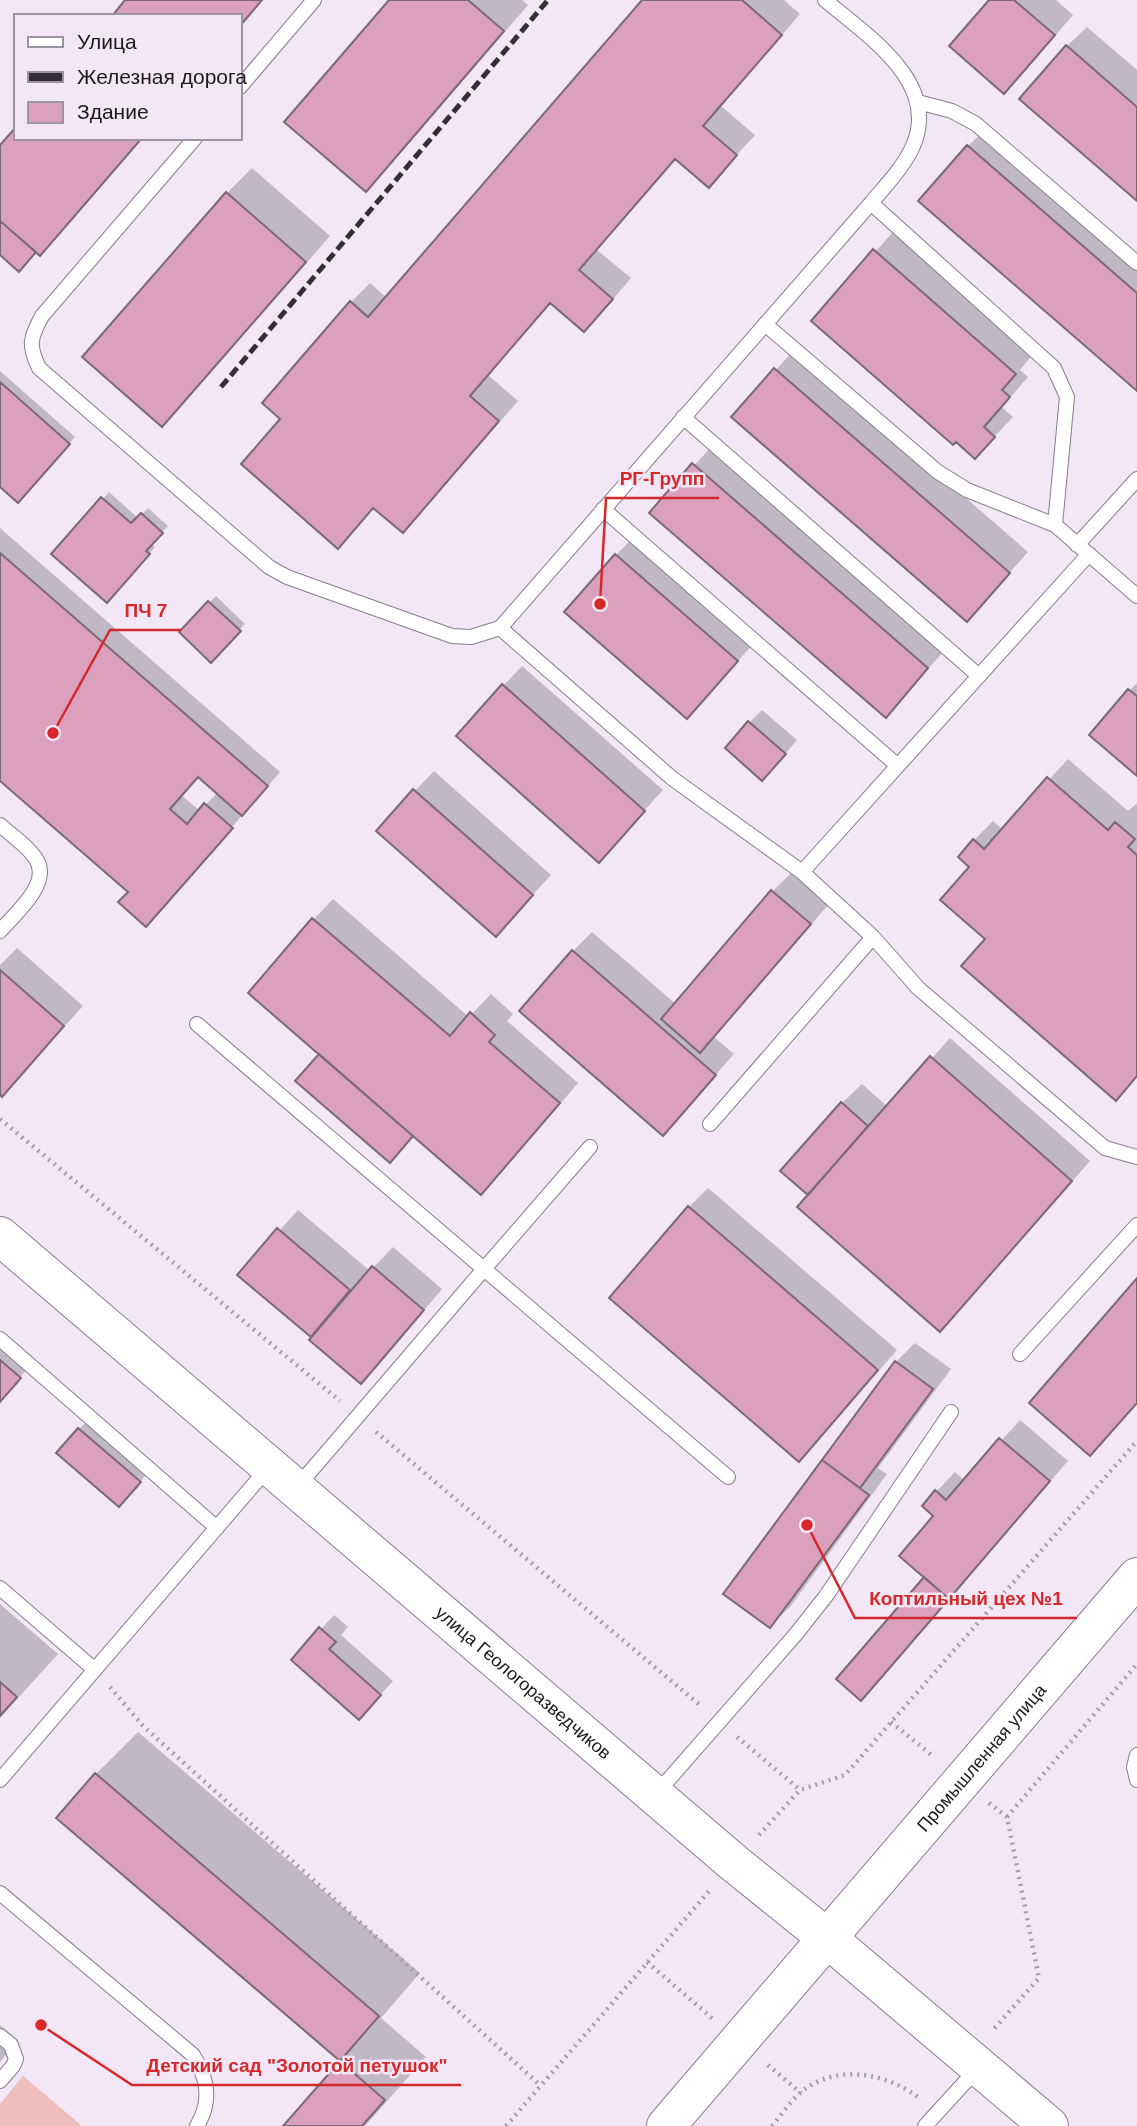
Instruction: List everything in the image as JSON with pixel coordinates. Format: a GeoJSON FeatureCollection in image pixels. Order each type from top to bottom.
{"type":"FeatureCollection","features":[{"type":"Feature","properties":{"kind":"main road","name":"улица Геологоразведчиков"},"geometry":{"type":"LineString","coordinates":[[0,1236],[655,1795],[1049,2126]]}},
{"type":"Feature","properties":{"kind":"main road","name":"Промышленная улица"},"geometry":{"type":"LineString","coordinates":[[666,2126],[1137,1577]]}},
{"type":"Feature","properties":{"kind":"lane"},"geometry":{"type":"LineString","coordinates":[[242,84],[314,0]]}},
{"type":"Feature","properties":{"kind":"lane"},"geometry":{"type":"LineString","coordinates":[[193,140],[42,316],[31,335],[31,353],[39,368],[269,567],[287,577],[452,636],[471,637],[500,628],[902,166],[914,145],[919,122],[918,102],[906,77],[890,55],[825,0]]}},
{"type":"Feature","properties":{"kind":"lane"},"geometry":{"type":"LineString","coordinates":[[918,102],[952,111],[976,124],[1137,263]]}},
{"type":"Feature","properties":{"kind":"lane"},"geometry":{"type":"LineString","coordinates":[[870,203],[1054,368],[1067,397],[1055,525]]}},
{"type":"Feature","properties":{"kind":"lane"},"geometry":{"type":"LineString","coordinates":[[765,324],[938,472],[967,490],[1055,525],[1137,596]]}},
{"type":"Feature","properties":{"kind":"lane"},"geometry":{"type":"LineString","coordinates":[[683,417],[979,676]]}},
{"type":"Feature","properties":{"kind":"lane"},"geometry":{"type":"LineString","coordinates":[[802,872],[979,676],[1137,479]]}},
{"type":"Feature","properties":{"kind":"lane"},"geometry":{"type":"LineString","coordinates":[[603,509],[898,766]]}},
{"type":"Feature","properties":{"kind":"lane"},"geometry":{"type":"LineString","coordinates":[[500,628],[673,779],[802,872],[873,937],[918,988],[1105,1148],[1137,1157]]}},
{"type":"Feature","properties":{"kind":"lane"},"geometry":{"type":"LineString","coordinates":[[0,825],[35,856],[41,868],[41,880],[35,891],[0,931]]}},
{"type":"Feature","properties":{"kind":"lane"},"geometry":{"type":"LineString","coordinates":[[710,1124],[873,937]]}},
{"type":"Feature","properties":{"kind":"lane"},"geometry":{"type":"LineString","coordinates":[[197,1024],[728,1477]]}},
{"type":"Feature","properties":{"kind":"lane"},"geometry":{"type":"LineString","coordinates":[[0,1780],[217,1528],[358,1416],[590,1147]]}},
{"type":"Feature","properties":{"kind":"lane"},"geometry":{"type":"LineString","coordinates":[[1020,1354],[1137,1225]]}},
{"type":"Feature","properties":{"kind":"lane"},"geometry":{"type":"LineString","coordinates":[[0,1339],[217,1528]]}},
{"type":"Feature","properties":{"kind":"lane"},"geometry":{"type":"LineString","coordinates":[[655,1795],[796,1634],[826,1595],[951,1412]]}},
{"type":"Feature","properties":{"kind":"lane"},"geometry":{"type":"LineString","coordinates":[[0,1588],[95,1670]]}},
{"type":"Feature","properties":{"kind":"lane"},"geometry":{"type":"LineString","coordinates":[[1137,1755],[1134,1767],[1137,1780]]}},
{"type":"Feature","properties":{"kind":"lane"},"geometry":{"type":"LineString","coordinates":[[0,1893],[192,2055],[204,2072],[207,2098],[197,2126]]}},
{"type":"Feature","properties":{"kind":"lane"},"geometry":{"type":"LineString","coordinates":[[0,2036],[11,2045],[16,2059],[0,2081]]}},
{"type":"Feature","properties":{"kind":"lane"},"geometry":{"type":"LineString","coordinates":[[925,2126],[979,2067]]}},
{"type":"Feature","properties":{"kind":"path"},"geometry":{"type":"LineString","coordinates":[[0,1119],[358,1416],[800,1790],[845,1775],[1137,1441]]}},
{"type":"Feature","properties":{"kind":"path"},"geometry":{"type":"LineString","coordinates":[[1007,1817],[1137,1664]]}},
{"type":"Feature","properties":{"kind":"path"},"geometry":{"type":"LineString","coordinates":[[95,1670],[143,1726],[540,2085]]}},
{"type":"Feature","properties":{"kind":"path"},"geometry":{"type":"LineString","coordinates":[[891,1722],[1007,1817],[1039,1978]]}},
{"type":"Feature","properties":{"kind":"path"},"geometry":{"type":"LineString","coordinates":[[506,2126],[647,1962]]}},
{"type":"Feature","properties":{"kind":"path"},"geometry":{"type":"LineString","coordinates":[[772,2126],[800,2092],[825,2077],[855,2074],[883,2079],[919,2098]]}},
{"type":"Feature","properties":{"kind":"shaded area"},"geometry":{"type":"Polygon","coordinates":[[[23,2076],[82,2126],[0,2126],[0,2104],[23,2076]]]}},
{"type":"Feature","properties":{"kind":"building"},"geometry":{"type":"Polygon","coordinates":[[[125,0],[262,0],[242,24],[242,14],[114,14],[125,0]]]}},
{"type":"Feature","properties":{"kind":"building"},"geometry":{"type":"Polygon","coordinates":[[[389,0],[468,0],[504,31],[366,192],[284,122],[389,0]]]}},
{"type":"Feature","properties":{"kind":"building"},"geometry":{"type":"Polygon","coordinates":[[[642,0],[742,0],[782,35],[703,126],[737,155],[709,188],[675,159],[579,270],[613,299],[584,332],[550,303],[470,396],[499,421],[403,533],[373,508],[338,549],[241,464],[280,419],[262,403],[350,301],[368,317],[642,0]]]}},
{"type":"Feature","properties":{"kind":"building"},"geometry":{"type":"Polygon","coordinates":[[[989,0],[1014,0],[1055,35],[1004,94],[949,46],[989,0]]]}},
{"type":"Feature","properties":{"kind":"building"},"geometry":{"type":"Polygon","coordinates":[[[1066,45],[1137,107],[1137,201],[1019,99],[1066,45]]]}},
{"type":"Feature","properties":{"kind":"building"},"geometry":{"type":"Polygon","coordinates":[[[14,129],[14,140],[140,140],[40,256],[0,221],[0,145],[14,129]]]}},
{"type":"Feature","properties":{"kind":"building"},"geometry":{"type":"Polygon","coordinates":[[[967,145],[1137,293],[1137,391],[918,201],[967,145]]]}},
{"type":"Feature","properties":{"kind":"building"},"geometry":{"type":"Polygon","coordinates":[[[226,192],[306,262],[162,427],[82,357],[226,192]]]}},
{"type":"Feature","properties":{"kind":"building"},"geometry":{"type":"Polygon","coordinates":[[[0,221],[36,252],[19,272],[0,255],[0,221]]]}},
{"type":"Feature","properties":{"kind":"building"},"geometry":{"type":"Polygon","coordinates":[[[873,249],[1016,374],[1002,390],[1010,397],[984,427],[995,437],[975,459],[956,442],[953,445],[811,321],[873,249]]]}},
{"type":"Feature","properties":{"kind":"building"},"geometry":{"type":"Polygon","coordinates":[[[774,368],[1010,573],[967,622],[731,417],[774,368]]]}},
{"type":"Feature","properties":{"kind":"building"},"geometry":{"type":"Polygon","coordinates":[[[0,382],[70,444],[18,503],[0,487],[0,382]]]}},
{"type":"Feature","properties":{"kind":"building"},"geometry":{"type":"Polygon","coordinates":[[[692,463],[928,668],[886,718],[649,513],[692,463]]]}},
{"type":"Feature","properties":{"kind":"building"},"geometry":{"type":"Polygon","coordinates":[[[101,497],[131,523],[141,513],[163,533],[146,551],[150,554],[107,603],[51,554],[101,497]]]}},
{"type":"Feature","properties":{"kind":"building"},"geometry":{"type":"Polygon","coordinates":[[[0,553],[268,786],[242,816],[198,777],[170,809],[187,824],[204,803],[233,828],[146,927],[118,902],[128,892],[0,781],[0,553]]]}},
{"type":"Feature","properties":{"kind":"building"},"geometry":{"type":"Polygon","coordinates":[[[615,554],[738,661],[687,719],[564,612],[615,554]]]}},
{"type":"Feature","properties":{"kind":"building"},"geometry":{"type":"Polygon","coordinates":[[[208,601],[241,631],[211,663],[179,632],[208,601]]]}},
{"type":"Feature","properties":{"kind":"building"},"geometry":{"type":"Polygon","coordinates":[[[502,684],[645,811],[599,863],[456,736],[502,684]]]}},
{"type":"Feature","properties":{"kind":"building"},"geometry":{"type":"Polygon","coordinates":[[[1128,689],[1137,696],[1137,776],[1089,735],[1128,689]]]}},
{"type":"Feature","properties":{"kind":"building"},"geometry":{"type":"Polygon","coordinates":[[[748,721],[786,754],[762,781],[725,748],[748,721]]]}},
{"type":"Feature","properties":{"kind":"building"},"geometry":{"type":"Polygon","coordinates":[[[1047,777],[1108,830],[1115,822],[1135,839],[1128,847],[1137,855],[1137,1076],[1116,1101],[961,966],[985,939],[940,900],[969,867],[958,857],[973,839],[984,849],[1047,777]]]}},
{"type":"Feature","properties":{"kind":"building"},"geometry":{"type":"Polygon","coordinates":[[[413,789],[533,895],[496,937],[376,831],[413,789]]]}},
{"type":"Feature","properties":{"kind":"building"},"geometry":{"type":"Polygon","coordinates":[[[771,890],[811,924],[700,1053],[661,1019],[771,890]]]}},
{"type":"Feature","properties":{"kind":"building"},"geometry":{"type":"Polygon","coordinates":[[[312,918],[450,1036],[470,1012],[495,1035],[489,1042],[560,1103],[481,1195],[248,993],[312,918]]]}},
{"type":"Feature","properties":{"kind":"building"},"geometry":{"type":"Polygon","coordinates":[[[572,950],[716,1075],[663,1136],[519,1011],[572,950]]]}},
{"type":"Feature","properties":{"kind":"building"},"geometry":{"type":"Polygon","coordinates":[[[0,970],[64,1026],[2,1097],[0,1095],[0,970]]]}},
{"type":"Feature","properties":{"kind":"building"},"geometry":{"type":"Polygon","coordinates":[[[319,1054],[413,1136],[390,1163],[295,1081],[319,1054]]]}},
{"type":"Feature","properties":{"kind":"building"},"geometry":{"type":"Polygon","coordinates":[[[930,1056],[1072,1181],[940,1332],[797,1207],[930,1056]]]}},
{"type":"Feature","properties":{"kind":"building"},"geometry":{"type":"Polygon","coordinates":[[[841,1102],[868,1126],[808,1195],[780,1171],[841,1102]]]}},
{"type":"Feature","properties":{"kind":"building"},"geometry":{"type":"Polygon","coordinates":[[[688,1206],[878,1370],[799,1462],[609,1298],[688,1206]]]}},
{"type":"Feature","properties":{"kind":"building"},"geometry":{"type":"Polygon","coordinates":[[[277,1228],[350,1290],[311,1337],[237,1275],[277,1228]]]}},
{"type":"Feature","properties":{"kind":"building"},"geometry":{"type":"Polygon","coordinates":[[[372,1266],[424,1310],[361,1384],[309,1340],[372,1266]]]}},
{"type":"Feature","properties":{"kind":"building"},"geometry":{"type":"Polygon","coordinates":[[[1137,1278],[1137,1403],[1090,1456],[1029,1403],[1137,1278]]]}},
{"type":"Feature","properties":{"kind":"building"},"geometry":{"type":"Polygon","coordinates":[[[0,1360],[21,1378],[0,1402],[0,1360]]]}},
{"type":"Feature","properties":{"kind":"building"},"geometry":{"type":"Polygon","coordinates":[[[895,1361],[933,1389],[860,1488],[822,1460],[895,1361]]]}},
{"type":"Feature","properties":{"kind":"building"},"geometry":{"type":"Polygon","coordinates":[[[78,1428],[141,1482],[119,1507],[56,1453],[78,1428]]]}},
{"type":"Feature","properties":{"kind":"building"},"geometry":{"type":"Polygon","coordinates":[[[999,1438],[1050,1481],[949,1599],[899,1556],[933,1516],[922,1506],[935,1490],[946,1500],[999,1438]]]}},
{"type":"Feature","properties":{"kind":"building"},"geometry":{"type":"Polygon","coordinates":[[[822,1460],[869,1495],[770,1628],[723,1594],[822,1460]]]}},
{"type":"Feature","properties":{"kind":"building"},"geometry":{"type":"Polygon","coordinates":[[[924,1577],[949,1599],[861,1701],[836,1679],[924,1577]]]}},
{"type":"Feature","properties":{"kind":"building"},"geometry":{"type":"Polygon","coordinates":[[[319,1627],[336,1642],[329,1649],[381,1695],[359,1720],[291,1660],[319,1627]]]}},
{"type":"Feature","properties":{"kind":"building"},"geometry":{"type":"Polygon","coordinates":[[[0,1682],[17,1697],[0,1716],[0,1682]]]}},
{"type":"Feature","properties":{"kind":"building"},"geometry":{"type":"Polygon","coordinates":[[[95,1773],[379,2016],[340,2061],[56,1818],[95,1773]]]}},
{"type":"Feature","properties":{"kind":"building"},"geometry":{"type":"Polygon","coordinates":[[[340,2061],[385,2100],[362,2126],[283,2126],[340,2061]]]}},
{"type":"Feature","properties":{"kind":"railway"},"geometry":{"type":"LineString","coordinates":[[221,387],[548,0]]}},
{"type":"Feature","properties":{"kind":"place","name":"РГ-Групп"},"geometry":{"type":"Point","coordinates":[600,604]}},
{"type":"Feature","properties":{"kind":"place","name":"ПЧ 7"},"geometry":{"type":"Point","coordinates":[53,733]}},
{"type":"Feature","properties":{"kind":"place","name":"Коптильный цех №1"},"geometry":{"type":"Point","coordinates":[807,1525]}},
{"type":"Feature","properties":{"kind":"place","name":"Детский сад \"Золотой петушок\""},"geometry":{"type":"Point","coordinates":[41,2025]}}]}
